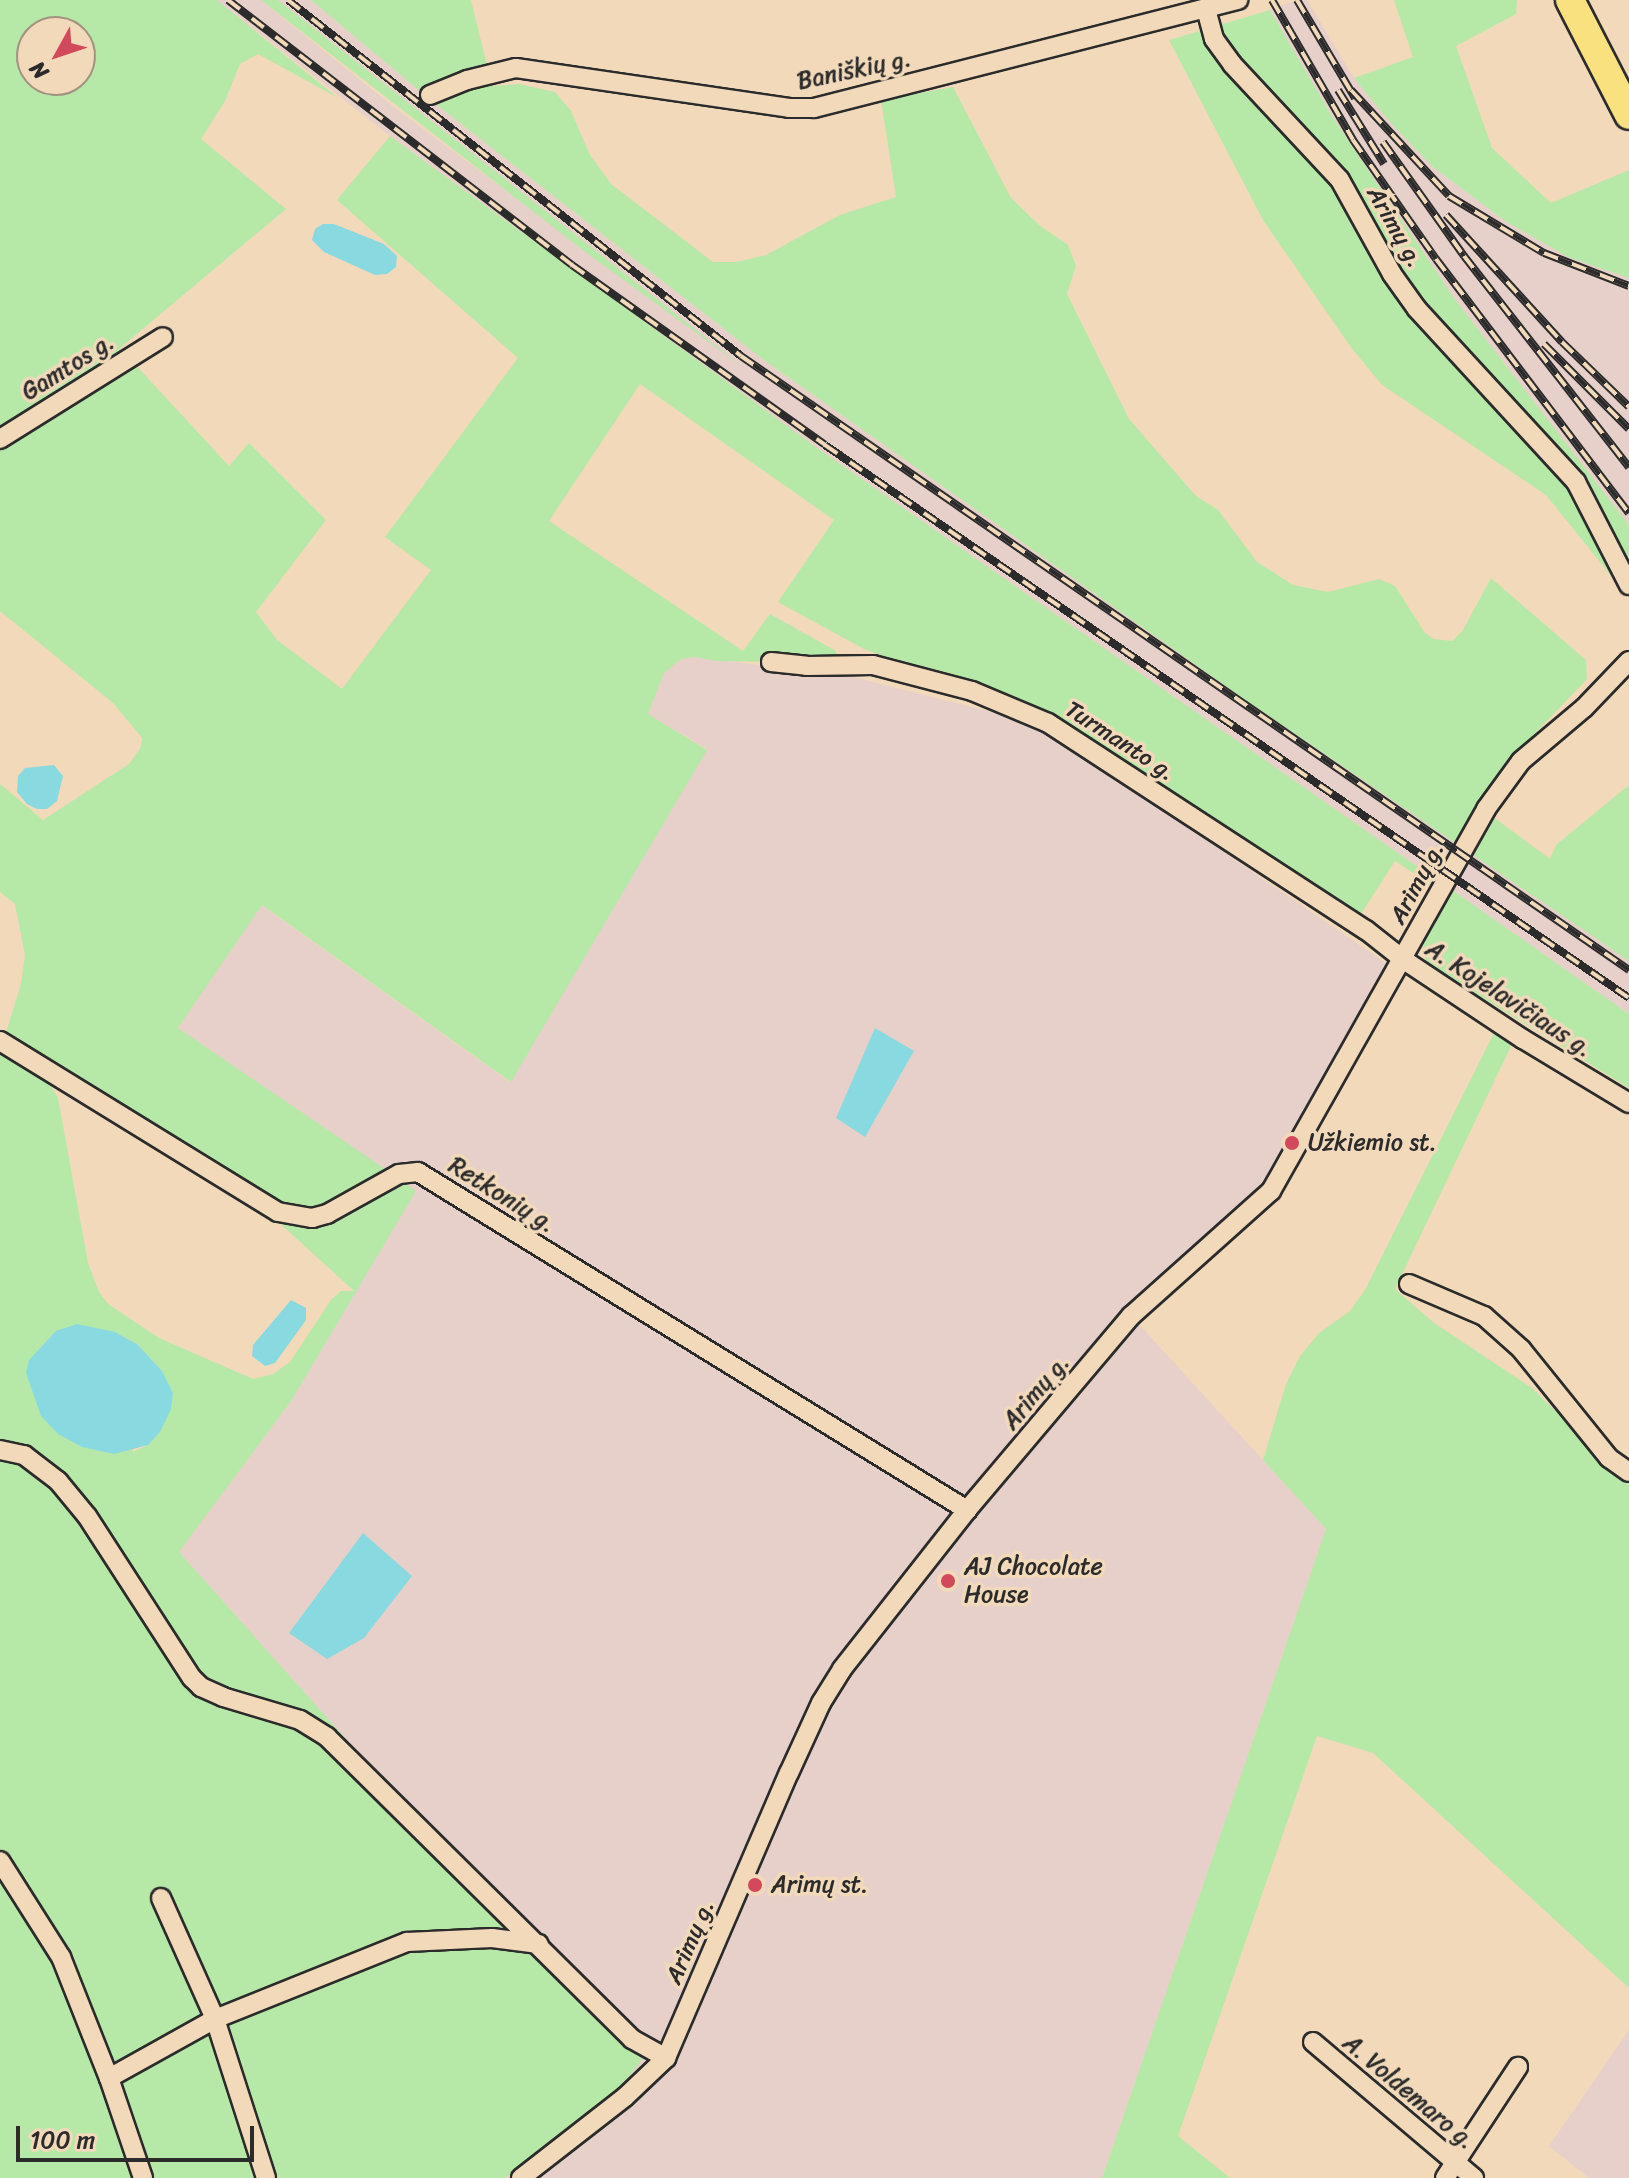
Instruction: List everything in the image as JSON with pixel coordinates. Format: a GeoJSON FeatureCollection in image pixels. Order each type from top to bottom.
{"type":"FeatureCollection","features":[{"type":"Feature","properties":{"kind":"main road"},"geometry":{"type":"LineString","coordinates":[[1570,0],[1629,115]]}},
{"type":"Feature","properties":{"kind":"street","name":"Baniškių g."},"geometry":{"type":"LineString","coordinates":[[430,95],[467,80],[516,68],[789,108],[814,108],[1238,0]]}},
{"type":"Feature","properties":{"kind":"street","name":"Arimų g."},"geometry":{"type":"LineString","coordinates":[[1206,9],[1214,39],[1232,64],[1340,180],[1392,274],[1417,309],[1576,482],[1629,585]]}},
{"type":"Feature","properties":{"kind":"street","name":"Gamtos g."},"geometry":{"type":"LineString","coordinates":[[0,439],[163,337]]}},
{"type":"Feature","properties":{"kind":"street","name":"Arimų g."},"geometry":{"type":"LineString","coordinates":[[521,2178],[625,2097],[666,2058],[821,1703],[869,1632],[967,1510],[1131,1316],[1271,1191],[1404,960],[1452,865],[1486,809],[1521,761],[1584,708],[1629,661]]}},
{"type":"Feature","properties":{"kind":"street","name":"Turmanto g."},"geometry":{"type":"LineString","coordinates":[[771,662],[807,666],[873,665],[972,691],[1048,723],[1366,930],[1404,960]]}},
{"type":"Feature","properties":{"kind":"street","name":"A. Kojelavičiaus g."},"geometry":{"type":"LineString","coordinates":[[1404,960],[1629,1103]]}},
{"type":"Feature","properties":{"kind":"street","name":"Retkonių g."},"geometry":{"type":"LineString","coordinates":[[0,1041],[278,1212],[312,1218],[327,1214],[399,1174],[418,1172],[967,1510]]}},
{"type":"Feature","properties":{"kind":"street"},"geometry":{"type":"LineString","coordinates":[[1409,1284],[1484,1316],[1521,1349],[1609,1458],[1629,1472]]}},
{"type":"Feature","properties":{"kind":"street"},"geometry":{"type":"LineString","coordinates":[[0,1450],[24,1455],[39,1465],[87,1516],[183,1665],[201,1687],[223,1697],[300,1720],[327,1737],[632,2039],[666,2058]]}},
{"type":"Feature","properties":{"kind":"street"},"geometry":{"type":"LineString","coordinates":[[0,1861],[61,1957],[109,2078],[143,2178]]}},
{"type":"Feature","properties":{"kind":"street"},"geometry":{"type":"LineString","coordinates":[[161,1898],[215,2019],[266,2178]]}},
{"type":"Feature","properties":{"kind":"street"},"geometry":{"type":"LineString","coordinates":[[109,2078],[215,2019],[407,1942],[492,1938],[539,1944]]}},
{"type":"Feature","properties":{"kind":"street","name":"A. Voldemaro g."},"geometry":{"type":"LineString","coordinates":[[1313,2042],[1451,2170],[1474,2178]]}},
{"type":"Feature","properties":{"kind":"street"},"geometry":{"type":"LineString","coordinates":[[1451,2170],[1518,2067]]}},
{"type":"Feature","properties":{"kind":"shaded area"},"geometry":{"type":"Polygon","coordinates":[[[217,0],[261,0],[395,108],[718,348],[278,0],[311,0],[433,102],[764,360],[1247,701],[1455,842],[1434,878],[820,450],[390,136],[217,0]]]}},
{"type":"Feature","properties":{"kind":"shaded area"},"geometry":{"type":"Polygon","coordinates":[[[1297,0],[1307,0],[1354,78],[1432,166],[1505,221],[1568,257],[1629,278],[1629,525],[1454,298],[1333,118],[1270,10],[1297,0]]]}},
{"type":"Feature","properties":{"kind":"shaded area"},"geometry":{"type":"Polygon","coordinates":[[[695,657],[853,677],[1004,715],[1050,733],[1390,966],[1266,1182],[1124,1308],[1326,1529],[1102,2178],[505,2178],[594,2111],[389,1809],[390,1788],[179,1552],[291,1401],[415,1191],[178,1028],[261,905],[510,1082],[707,749],[648,714],[664,673],[681,659],[695,657]]]}},
{"type":"Feature","properties":{"kind":"shaded area"},"geometry":{"type":"Polygon","coordinates":[[[1470,852],[1629,961],[1629,1014],[1448,887],[1470,852]]]}},
{"type":"Feature","properties":{"kind":"shaded area"},"geometry":{"type":"Polygon","coordinates":[[[1629,2030],[1629,2178],[1589,2178],[1549,2146],[1629,2030]]]}},
{"type":"Feature","properties":{"kind":"green space"},"geometry":{"type":"Polygon","coordinates":[[[0,0],[217,0],[338,98],[258,54],[240,64],[225,101],[201,139],[286,209],[120,348],[229,466],[249,443],[326,520],[256,612],[277,640],[342,689],[431,570],[385,537],[518,358],[337,200],[390,136],[820,450],[1434,878],[1430,884],[1395,861],[1359,917],[1188,802],[1045,714],[954,674],[891,659],[864,649],[778,602],[834,520],[640,384],[549,521],[743,651],[770,614],[836,651],[837,656],[771,662],[716,661],[695,657],[681,659],[664,673],[648,714],[707,750],[511,1082],[262,905],[178,1028],[385,1169],[317,1210],[298,1211],[273,1201],[5,1036],[21,984],[25,955],[15,904],[0,892],[0,784],[43,820],[129,764],[141,747],[142,738],[113,703],[0,611],[0,0]]]}},
{"type":"Feature","properties":{"kind":"green space"},"geometry":{"type":"Polygon","coordinates":[[[261,0],[278,0],[743,367],[584,251],[261,0]]]}},
{"type":"Feature","properties":{"kind":"green space"},"geometry":{"type":"Polygon","coordinates":[[[311,0],[471,0],[492,86],[519,84],[555,92],[571,111],[590,155],[611,184],[713,262],[737,262],[766,255],[840,215],[896,197],[881,100],[953,87],[1011,198],[1039,225],[1068,245],[1076,266],[1067,294],[1129,419],[1196,496],[1218,510],[1257,562],[1293,585],[1328,592],[1379,579],[1395,586],[1425,633],[1434,639],[1452,641],[1463,630],[1491,578],[1586,660],[1587,679],[1519,750],[1477,805],[1550,859],[1556,845],[1629,785],[1629,961],[1247,701],[764,360],[433,102],[311,0]]]}},
{"type":"Feature","properties":{"kind":"green space"},"geometry":{"type":"Polygon","coordinates":[[[1394,0],[1517,0],[1516,14],[1456,46],[1492,148],[1551,203],[1629,170],[1629,278],[1568,257],[1505,221],[1432,166],[1390,122],[1354,78],[1413,57],[1394,0]]]}},
{"type":"Feature","properties":{"kind":"green space"},"geometry":{"type":"Polygon","coordinates":[[[1270,10],[1333,118],[1454,298],[1629,525],[1629,598],[1546,495],[1382,385],[1350,346],[1263,220],[1169,40],[1270,10]]]}},
{"type":"Feature","properties":{"kind":"green space"},"geometry":{"type":"Polygon","coordinates":[[[1448,887],[1629,1014],[1629,1088],[1426,963],[1423,949],[1425,939],[1448,887]]]}},
{"type":"Feature","properties":{"kind":"green space"},"geometry":{"type":"Polygon","coordinates":[[[1494,1033],[1512,1044],[1395,1289],[1434,1323],[1532,1388],[1613,1468],[1629,1477],[1629,1988],[1373,1753],[1317,1736],[1178,2136],[1230,2178],[1102,2178],[1326,1529],[1263,1460],[1286,1384],[1300,1356],[1319,1333],[1350,1311],[1365,1290],[1494,1033]]]}},
{"type":"Feature","properties":{"kind":"green space"},"geometry":{"type":"Polygon","coordinates":[[[0,1052],[46,1078],[58,1098],[88,1263],[99,1292],[108,1304],[159,1338],[253,1379],[273,1374],[290,1362],[331,1300],[341,1291],[354,1291],[274,1218],[309,1226],[329,1222],[406,1184],[416,1191],[291,1401],[179,1552],[390,1788],[389,1809],[643,2058],[619,2090],[505,2178],[0,2178],[0,1052]],[[115,1332],[133,1452],[148,1445],[160,1432],[162,1371],[137,1344],[115,1332]]]}},
{"type":"Feature","properties":{"kind":"water"},"geometry":{"type":"Polygon","coordinates":[[[323,224],[334,224],[384,244],[397,256],[396,267],[387,274],[375,275],[324,252],[312,240],[315,229],[323,224]]]}},
{"type":"Feature","properties":{"kind":"water"},"geometry":{"type":"Polygon","coordinates":[[[54,765],[63,776],[57,801],[47,809],[37,809],[27,804],[17,792],[18,776],[25,768],[54,765]]]}},
{"type":"Feature","properties":{"kind":"water"},"geometry":{"type":"Polygon","coordinates":[[[875,1028],[914,1051],[865,1137],[836,1118],[875,1028]]]}},
{"type":"Feature","properties":{"kind":"water"},"geometry":{"type":"Polygon","coordinates":[[[291,1300],[306,1308],[306,1320],[275,1363],[265,1366],[252,1356],[253,1345],[291,1300]]]}},
{"type":"Feature","properties":{"kind":"water"},"geometry":{"type":"Polygon","coordinates":[[[77,1324],[115,1332],[137,1344],[162,1371],[173,1393],[171,1409],[160,1432],[148,1445],[114,1454],[82,1447],[58,1434],[41,1416],[26,1373],[29,1360],[56,1331],[77,1324]]]}},
{"type":"Feature","properties":{"kind":"water"},"geometry":{"type":"Polygon","coordinates":[[[363,1533],[412,1576],[364,1638],[327,1659],[289,1633],[363,1533]]]}},
{"type":"Feature","properties":{"kind":"railway"},"geometry":{"type":"LineString","coordinates":[[228,0],[572,265],[825,445],[1629,998]]}},
{"type":"Feature","properties":{"kind":"railway"},"geometry":{"type":"LineString","coordinates":[[288,0],[741,356],[1629,970]]}},
{"type":"Feature","properties":{"kind":"railway"},"geometry":{"type":"LineString","coordinates":[[1272,0],[1353,140],[1436,259],[1629,513]]}},
{"type":"Feature","properties":{"kind":"railway"},"geometry":{"type":"LineString","coordinates":[[1297,0],[1355,98]]}},
{"type":"Feature","properties":{"kind":"railway"},"geometry":{"type":"LineString","coordinates":[[1338,90],[1384,164]]}},
{"type":"Feature","properties":{"kind":"railway"},"geometry":{"type":"LineString","coordinates":[[1351,90],[1449,196],[1544,253],[1629,286]]}},
{"type":"Feature","properties":{"kind":"railway"},"geometry":{"type":"LineString","coordinates":[[1383,142],[1464,256],[1629,467]]}},
{"type":"Feature","properties":{"kind":"railway"},"geometry":{"type":"LineString","coordinates":[[1446,215],[1562,342],[1629,407]]}},
{"type":"Feature","properties":{"kind":"railway"},"geometry":{"type":"LineString","coordinates":[[1544,344],[1629,429]]}},
{"type":"Feature","properties":{"kind":"place","name":"Užkiemio st."},"geometry":{"type":"Point","coordinates":[1292,1143]}},
{"type":"Feature","properties":{"kind":"place","name":"AJ Chocolate House"},"geometry":{"type":"Point","coordinates":[948,1581]}},
{"type":"Feature","properties":{"kind":"place","name":"Arimų st."},"geometry":{"type":"Point","coordinates":[755,1885]}}]}
